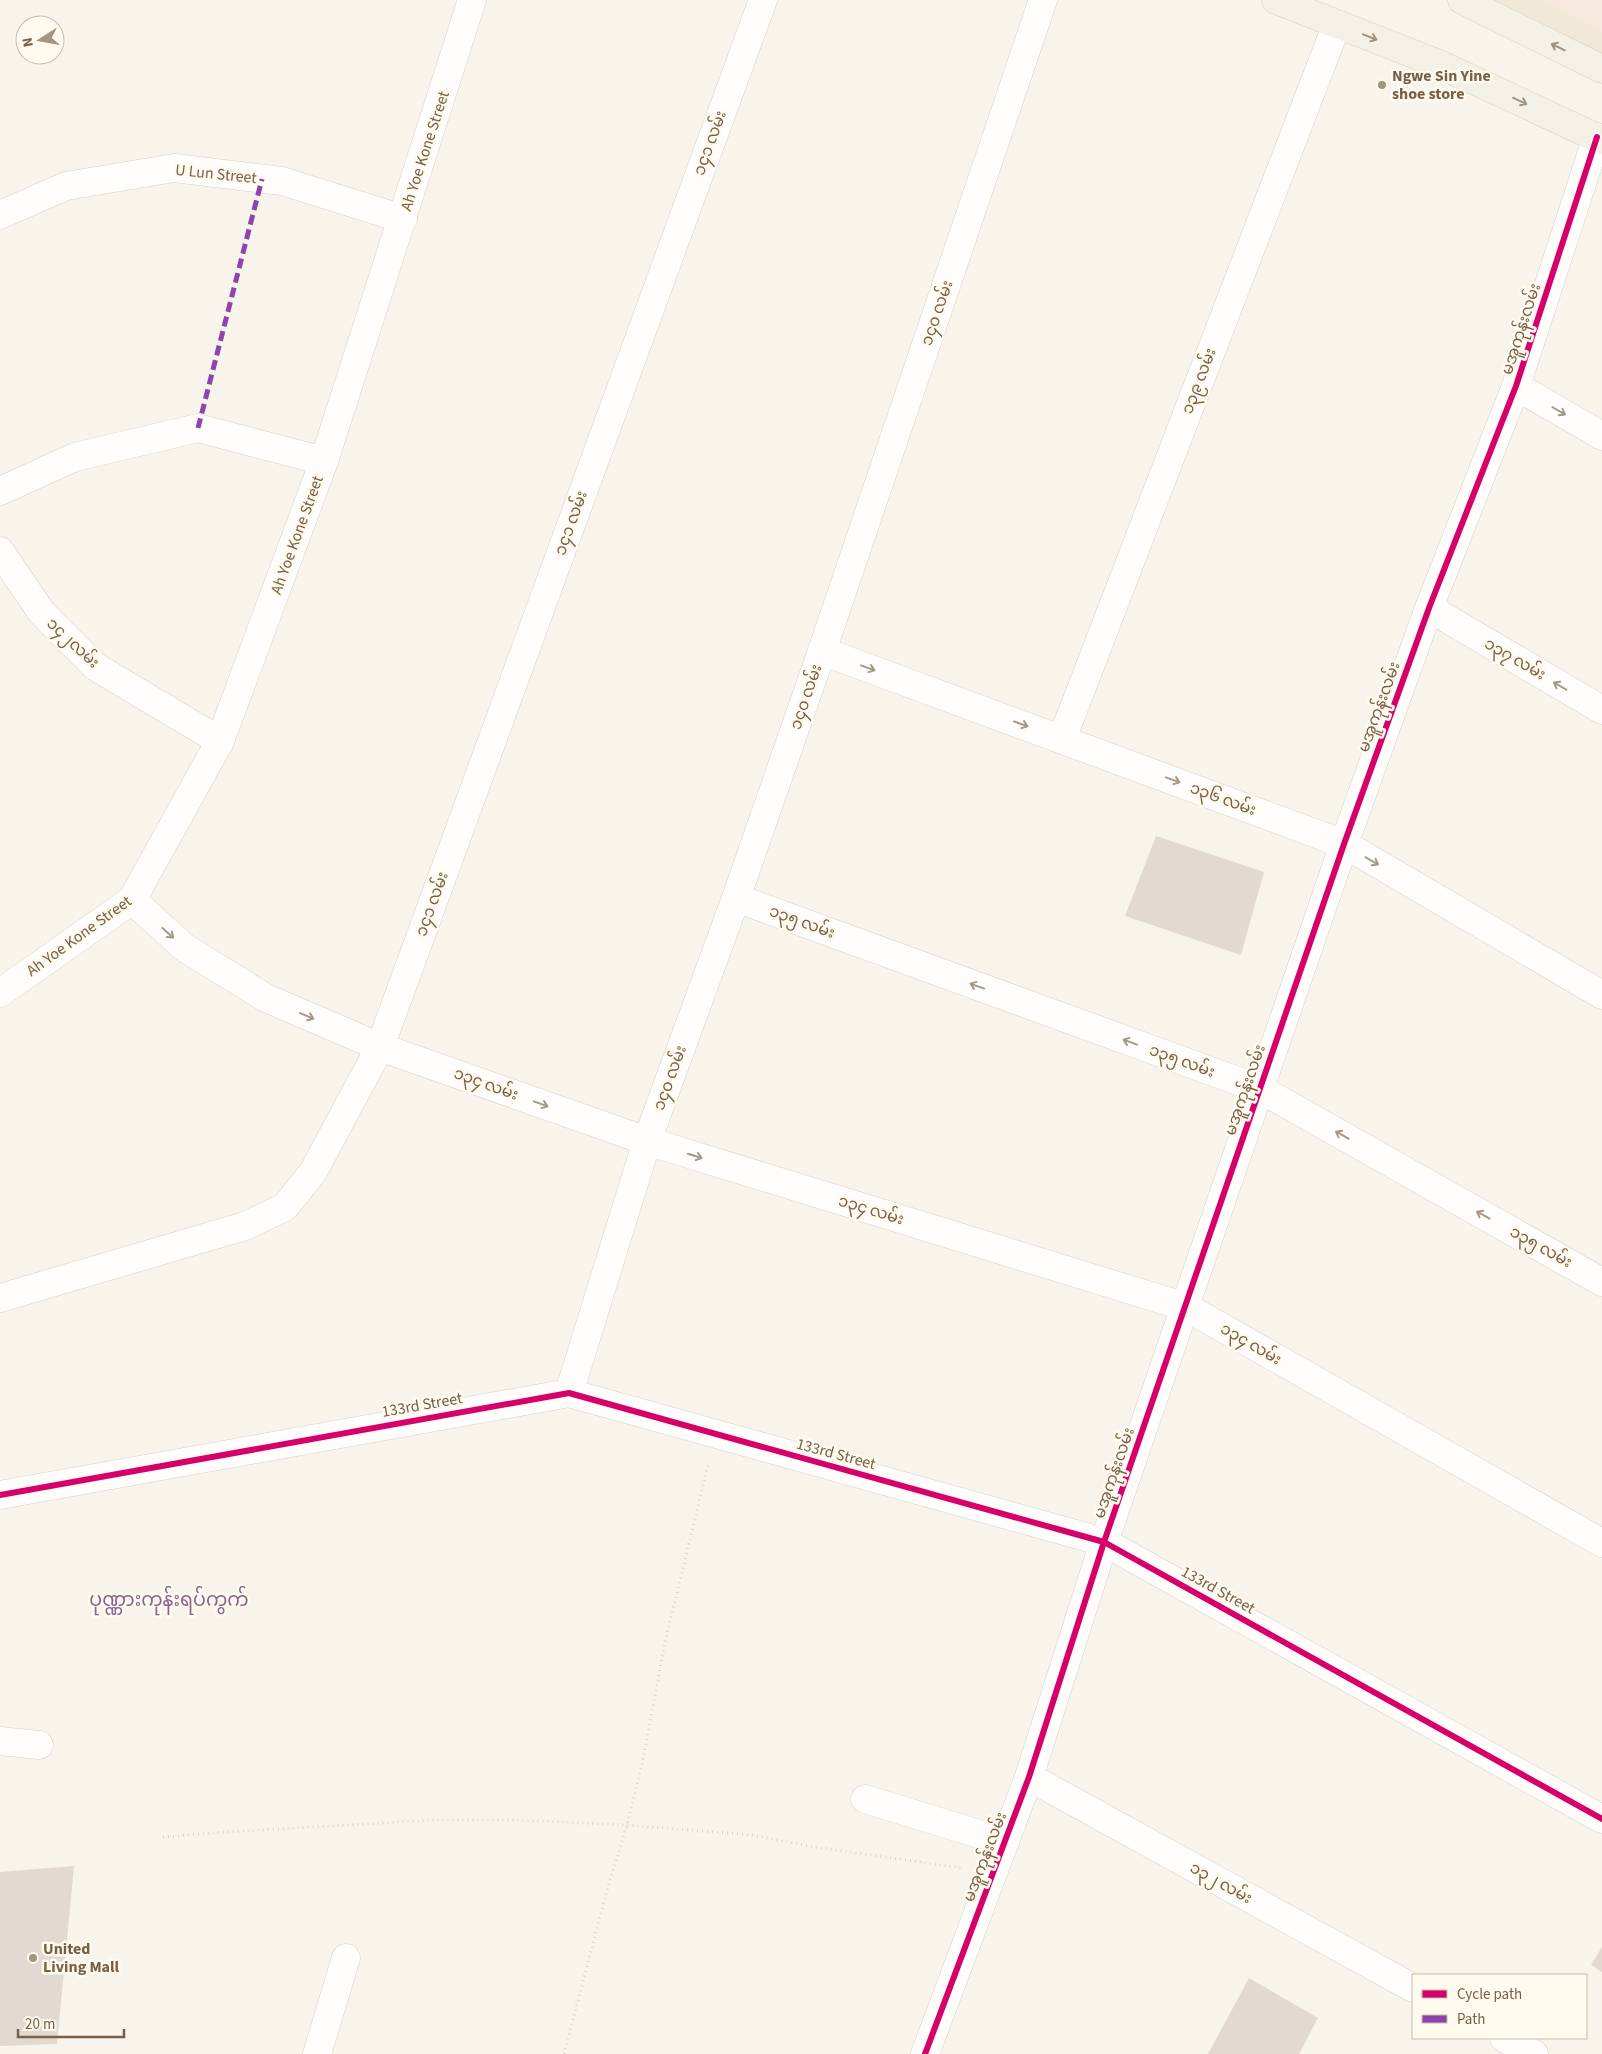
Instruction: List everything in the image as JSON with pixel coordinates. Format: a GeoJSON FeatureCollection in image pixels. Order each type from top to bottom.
{"type":"FeatureCollection","features":[{"type":"Feature","properties":{"kind":"main road"},"geometry":{"type":"LineString","coordinates":[[1276,0],[1439,64],[1600,138]]}},
{"type":"Feature","properties":{"kind":"main road"},"geometry":{"type":"LineString","coordinates":[[1462,0],[1602,69]]}},
{"type":"Feature","properties":{"kind":"street","name":"Ah Yoe Kone Street"},"geometry":{"type":"LineString","coordinates":[[0,993],[132,900],[220,741],[324,461],[472,0]]}},
{"type":"Feature","properties":{"kind":"street","name":"၁၄၁ လမ်း"},"geometry":{"type":"LineString","coordinates":[[0,1298],[245,1226],[285,1206],[313,1172],[380,1047],[763,0]]}},
{"type":"Feature","properties":{"kind":"street","name":"၁၄၀ လမ်း"},"geometry":{"type":"LineString","coordinates":[[569,1393],[647,1141],[736,898],[822,651],[1043,0]]}},
{"type":"Feature","properties":{"kind":"street","name":"၁၃၉ လမ်း"},"geometry":{"type":"LineString","coordinates":[[1062,739],[1337,24]]}},
{"type":"Feature","properties":{"kind":"street","name":"မအူကုန်းလမ်း"},"geometry":{"type":"LineString","coordinates":[[925,2054],[1029,1777],[1104,1542],[1344,844],[1429,608],[1516,386],[1600,138]]}},
{"type":"Feature","properties":{"kind":"street","name":"U Lun Street"},"geometry":{"type":"LineString","coordinates":[[0,215],[66,186],[174,168],[282,181],[403,219]]}},
{"type":"Feature","properties":{"kind":"street"},"geometry":{"type":"LineString","coordinates":[[1516,386],[1602,436]]}},
{"type":"Feature","properties":{"kind":"street"},"geometry":{"type":"LineString","coordinates":[[0,491],[75,457],[198,428],[324,461]]}},
{"type":"Feature","properties":{"kind":"street","name":"၁၄၂လမ်း"},"geometry":{"type":"LineString","coordinates":[[0,551],[42,613],[96,666],[220,741]]}},
{"type":"Feature","properties":{"kind":"street","name":"၁၃၇ လမ်း"},"geometry":{"type":"LineString","coordinates":[[1429,608],[1602,710]]}},
{"type":"Feature","properties":{"kind":"street","name":"၁၃၆ လမ်း"},"geometry":{"type":"LineString","coordinates":[[822,651],[1344,844],[1602,995]]}},
{"type":"Feature","properties":{"kind":"street","name":"၁၃၅ လမ်း"},"geometry":{"type":"LineString","coordinates":[[736,898],[1260,1089],[1602,1282]]}},
{"type":"Feature","properties":{"kind":"street","name":"၁၃၄ လမ်း"},"geometry":{"type":"LineString","coordinates":[[132,900],[185,948],[266,998],[380,1047],[647,1141],[1186,1307],[1602,1542]]}},
{"type":"Feature","properties":{"kind":"street","name":"133rd Street"},"geometry":{"type":"LineString","coordinates":[[0,1496],[569,1393],[1104,1542],[1602,1818]]}},
{"type":"Feature","properties":{"kind":"street"},"geometry":{"type":"LineString","coordinates":[[0,1741],[39,1745]]}},
{"type":"Feature","properties":{"kind":"street","name":"၁၃၂ လမ်း"},"geometry":{"type":"LineString","coordinates":[[1029,1777],[1412,1987]]}},
{"type":"Feature","properties":{"kind":"street"},"geometry":{"type":"LineString","coordinates":[[865,1799],[1005,1842]]}},
{"type":"Feature","properties":{"kind":"street"},"geometry":{"type":"LineString","coordinates":[[317,2054],[346,1958]]}},
{"type":"Feature","properties":{"kind":"street"},"geometry":{"type":"LineString","coordinates":[[1506,2039],[1534,2054]]}},
{"type":"Feature","properties":{"kind":"path"},"geometry":{"type":"LineString","coordinates":[[564,2054],[643,1760],[665,1642],[715,1435]]}},
{"type":"Feature","properties":{"kind":"path"},"geometry":{"type":"LineString","coordinates":[[163,1837],[434,1820],[518,1820],[627,1825],[751,1835],[815,1847],[874,1854],[994,1873]]}},
{"type":"Feature","properties":{"kind":"shaded area"},"geometry":{"type":"Polygon","coordinates":[[[1455,0],[1602,0],[1602,79],[1455,0]]]}},
{"type":"Feature","properties":{"kind":"shaded area"},"geometry":{"type":"Polygon","coordinates":[[[1544,0],[1602,0],[1602,33],[1544,0]]]}},
{"type":"Feature","properties":{"kind":"building"},"geometry":{"type":"Polygon","coordinates":[[[1156,836],[1264,872],[1241,955],[1125,916],[1156,836]]]}},
{"type":"Feature","properties":{"kind":"building","name":"United Living Mall"},"geometry":{"type":"Polygon","coordinates":[[[74,1866],[57,2044],[0,2046],[0,1872],[74,1866]]]}},
{"type":"Feature","properties":{"kind":"building"},"geometry":{"type":"Polygon","coordinates":[[[1602,1947],[1602,1972],[1591,1965],[1602,1947]]]}},
{"type":"Feature","properties":{"kind":"building"},"geometry":{"type":"Polygon","coordinates":[[[1249,1978],[1318,2018],[1299,2054],[1208,2054],[1249,1978]]]}},
{"type":"Feature","properties":{"kind":"marked path"},"geometry":{"type":"LineString","coordinates":[[198,428],[262,179]]}},
{"type":"Feature","properties":{"kind":"cycle path"},"geometry":{"type":"LineString","coordinates":[[925,2054],[1029,1777],[1104,1542],[1344,844],[1429,608],[1516,386],[1597,137]]}},
{"type":"Feature","properties":{"kind":"cycle path"},"geometry":{"type":"LineString","coordinates":[[0,1495],[569,1393],[1104,1542],[1602,1819]]}},
{"type":"Feature","properties":{"kind":"place","name":"Ngwe Sin Yine shoe store"},"geometry":{"type":"Point","coordinates":[1382,85]}},
{"type":"Feature","properties":{"kind":"place","name":"United Living Mall"},"geometry":{"type":"Point","coordinates":[33,1958]}},
{"type":"Feature","properties":{"kind":"district","name":"ပုဏ္ဏားကုန်းရပ်ကွက်"},"geometry":{"type":"Point","coordinates":[169,1600]}}]}
